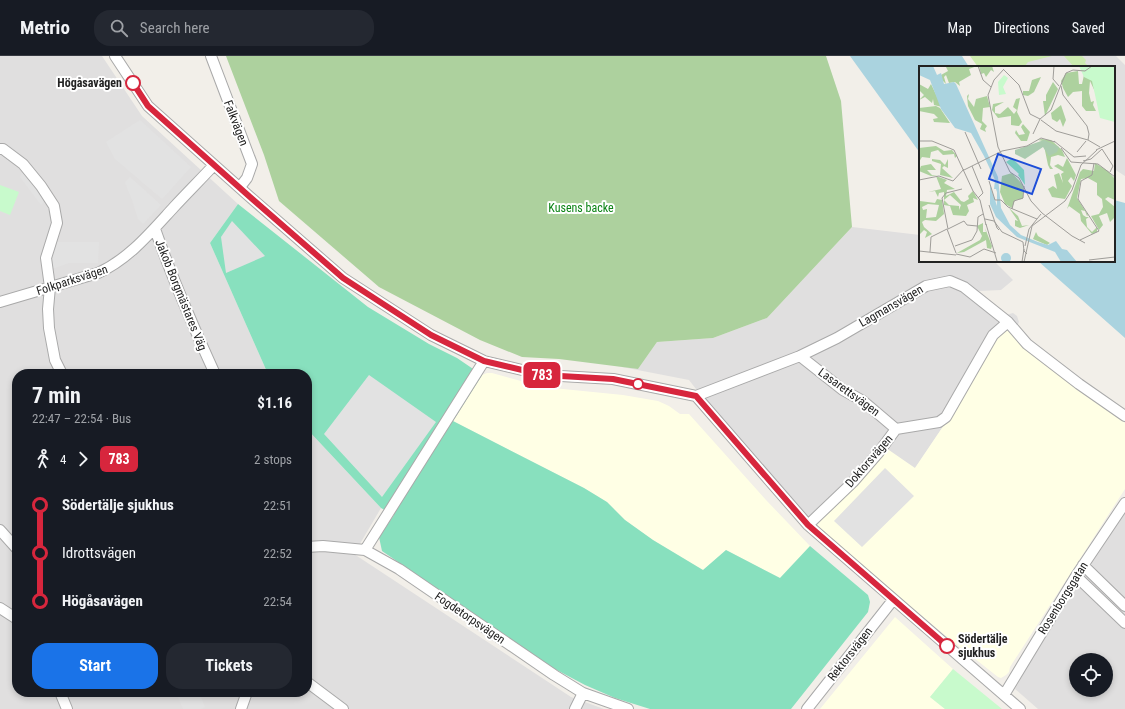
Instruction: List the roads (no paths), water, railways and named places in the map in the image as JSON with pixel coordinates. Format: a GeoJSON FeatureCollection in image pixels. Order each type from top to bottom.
{"type":"FeatureCollection","features":[{"type":"Feature","properties":{"kind":"street"},"geometry":{"type":"LineString","coordinates":[[115,56],[148,106],[214,165],[343,278],[431,335],[484,361],[543,375],[613,379],[696,396],[808,525],[1020,709]]}},
{"type":"Feature","properties":{"kind":"street","name":"Falkvägen"},"geometry":{"type":"LineString","coordinates":[[210,56],[252,164],[247,178],[240,187]]}},
{"type":"Feature","properties":{"kind":"street"},"geometry":{"type":"LineString","coordinates":[[0,149],[3,149],[23,164],[41,186],[54,206],[57,223],[46,258],[50,287],[48,309],[49,328],[55,360],[60,369]]}},
{"type":"Feature","properties":{"kind":"street","name":"Jakob Borgmästares Väg"},"geometry":{"type":"LineString","coordinates":[[213,369],[169,270],[154,229],[214,165]]}},
{"type":"Feature","properties":{"kind":"street","name":"Folkparksvägen"},"geometry":{"type":"LineString","coordinates":[[0,302],[98,274],[109,269],[154,229]]}},
{"type":"Feature","properties":{"kind":"street","name":"Lagmansvägen"},"geometry":{"type":"LineString","coordinates":[[696,396],[800,356],[837,338],[926,286],[950,281],[964,287],[1008,322],[1027,344],[1079,384],[1125,416]]}},
{"type":"Feature","properties":{"kind":"street","name":"Doktorsvägen"},"geometry":{"type":"LineString","coordinates":[[808,525],[853,482],[879,452],[896,429],[939,422],[946,417],[993,335],[1008,322]]}},
{"type":"Feature","properties":{"kind":"street","name":"Lasarettsvägen"},"geometry":{"type":"LineString","coordinates":[[800,356],[842,390],[864,401],[896,429]]}},
{"type":"Feature","properties":{"kind":"street"},"geometry":{"type":"LineString","coordinates":[[364,550],[484,361]]}},
{"type":"Feature","properties":{"kind":"street","name":"Rosenborgsgatan"},"geometry":{"type":"LineString","coordinates":[[1004,695],[1082,566],[1125,503]]}},
{"type":"Feature","properties":{"kind":"street"},"geometry":{"type":"LineString","coordinates":[[0,530],[12,543]]}},
{"type":"Feature","properties":{"kind":"street","name":"Fogdetorpsvägen"},"geometry":{"type":"LineString","coordinates":[[312,547],[323,546],[364,550],[399,569],[554,675],[583,692],[628,709]]}},
{"type":"Feature","properties":{"kind":"street"},"geometry":{"type":"LineString","coordinates":[[1082,566],[1125,606]]}},
{"type":"Feature","properties":{"kind":"street"},"geometry":{"type":"LineString","coordinates":[[1076,576],[1125,622]]}},
{"type":"Feature","properties":{"kind":"street","name":"Rektorsvägen"},"geometry":{"type":"LineString","coordinates":[[807,709],[893,600]]}},
{"type":"Feature","properties":{"kind":"street"},"geometry":{"type":"LineString","coordinates":[[0,608],[12,616]]}},
{"type":"Feature","properties":{"kind":"street"},"geometry":{"type":"LineString","coordinates":[[312,686],[342,709]]}},
{"type":"Feature","properties":{"kind":"street"},"geometry":{"type":"LineString","coordinates":[[575,709],[583,692]]}},
{"type":"Feature","properties":{"kind":"street"},"geometry":{"type":"LineString","coordinates":[[62,697],[67,709]]}},
{"type":"Feature","properties":{"kind":"street"},"geometry":{"type":"LineString","coordinates":[[233,709],[244,707],[246,697]]}},
{"type":"Feature","properties":{"kind":"water"},"geometry":{"type":"Polygon","coordinates":[[[850,56],[962,56],[968,66],[919,66],[919,152],[850,56]]]}},
{"type":"Feature","properties":{"kind":"water"},"geometry":{"type":"Polygon","coordinates":[[[1115,200],[1125,203],[1125,338],[1039,262],[1115,262],[1115,200]]]}},
{"type":"Feature","properties":{"kind":"place","name":"Högåsavägen"},"geometry":{"type":"Point","coordinates":[133,83]}},
{"type":"Feature","properties":{"kind":"place","name":"Södertälje sjukhus"},"geometry":{"type":"Point","coordinates":[947,646]}},
{"type":"Feature","properties":{"kind":"park label","name":"Kusens backe"},"geometry":{"type":"Point","coordinates":[581,208]}}]}
